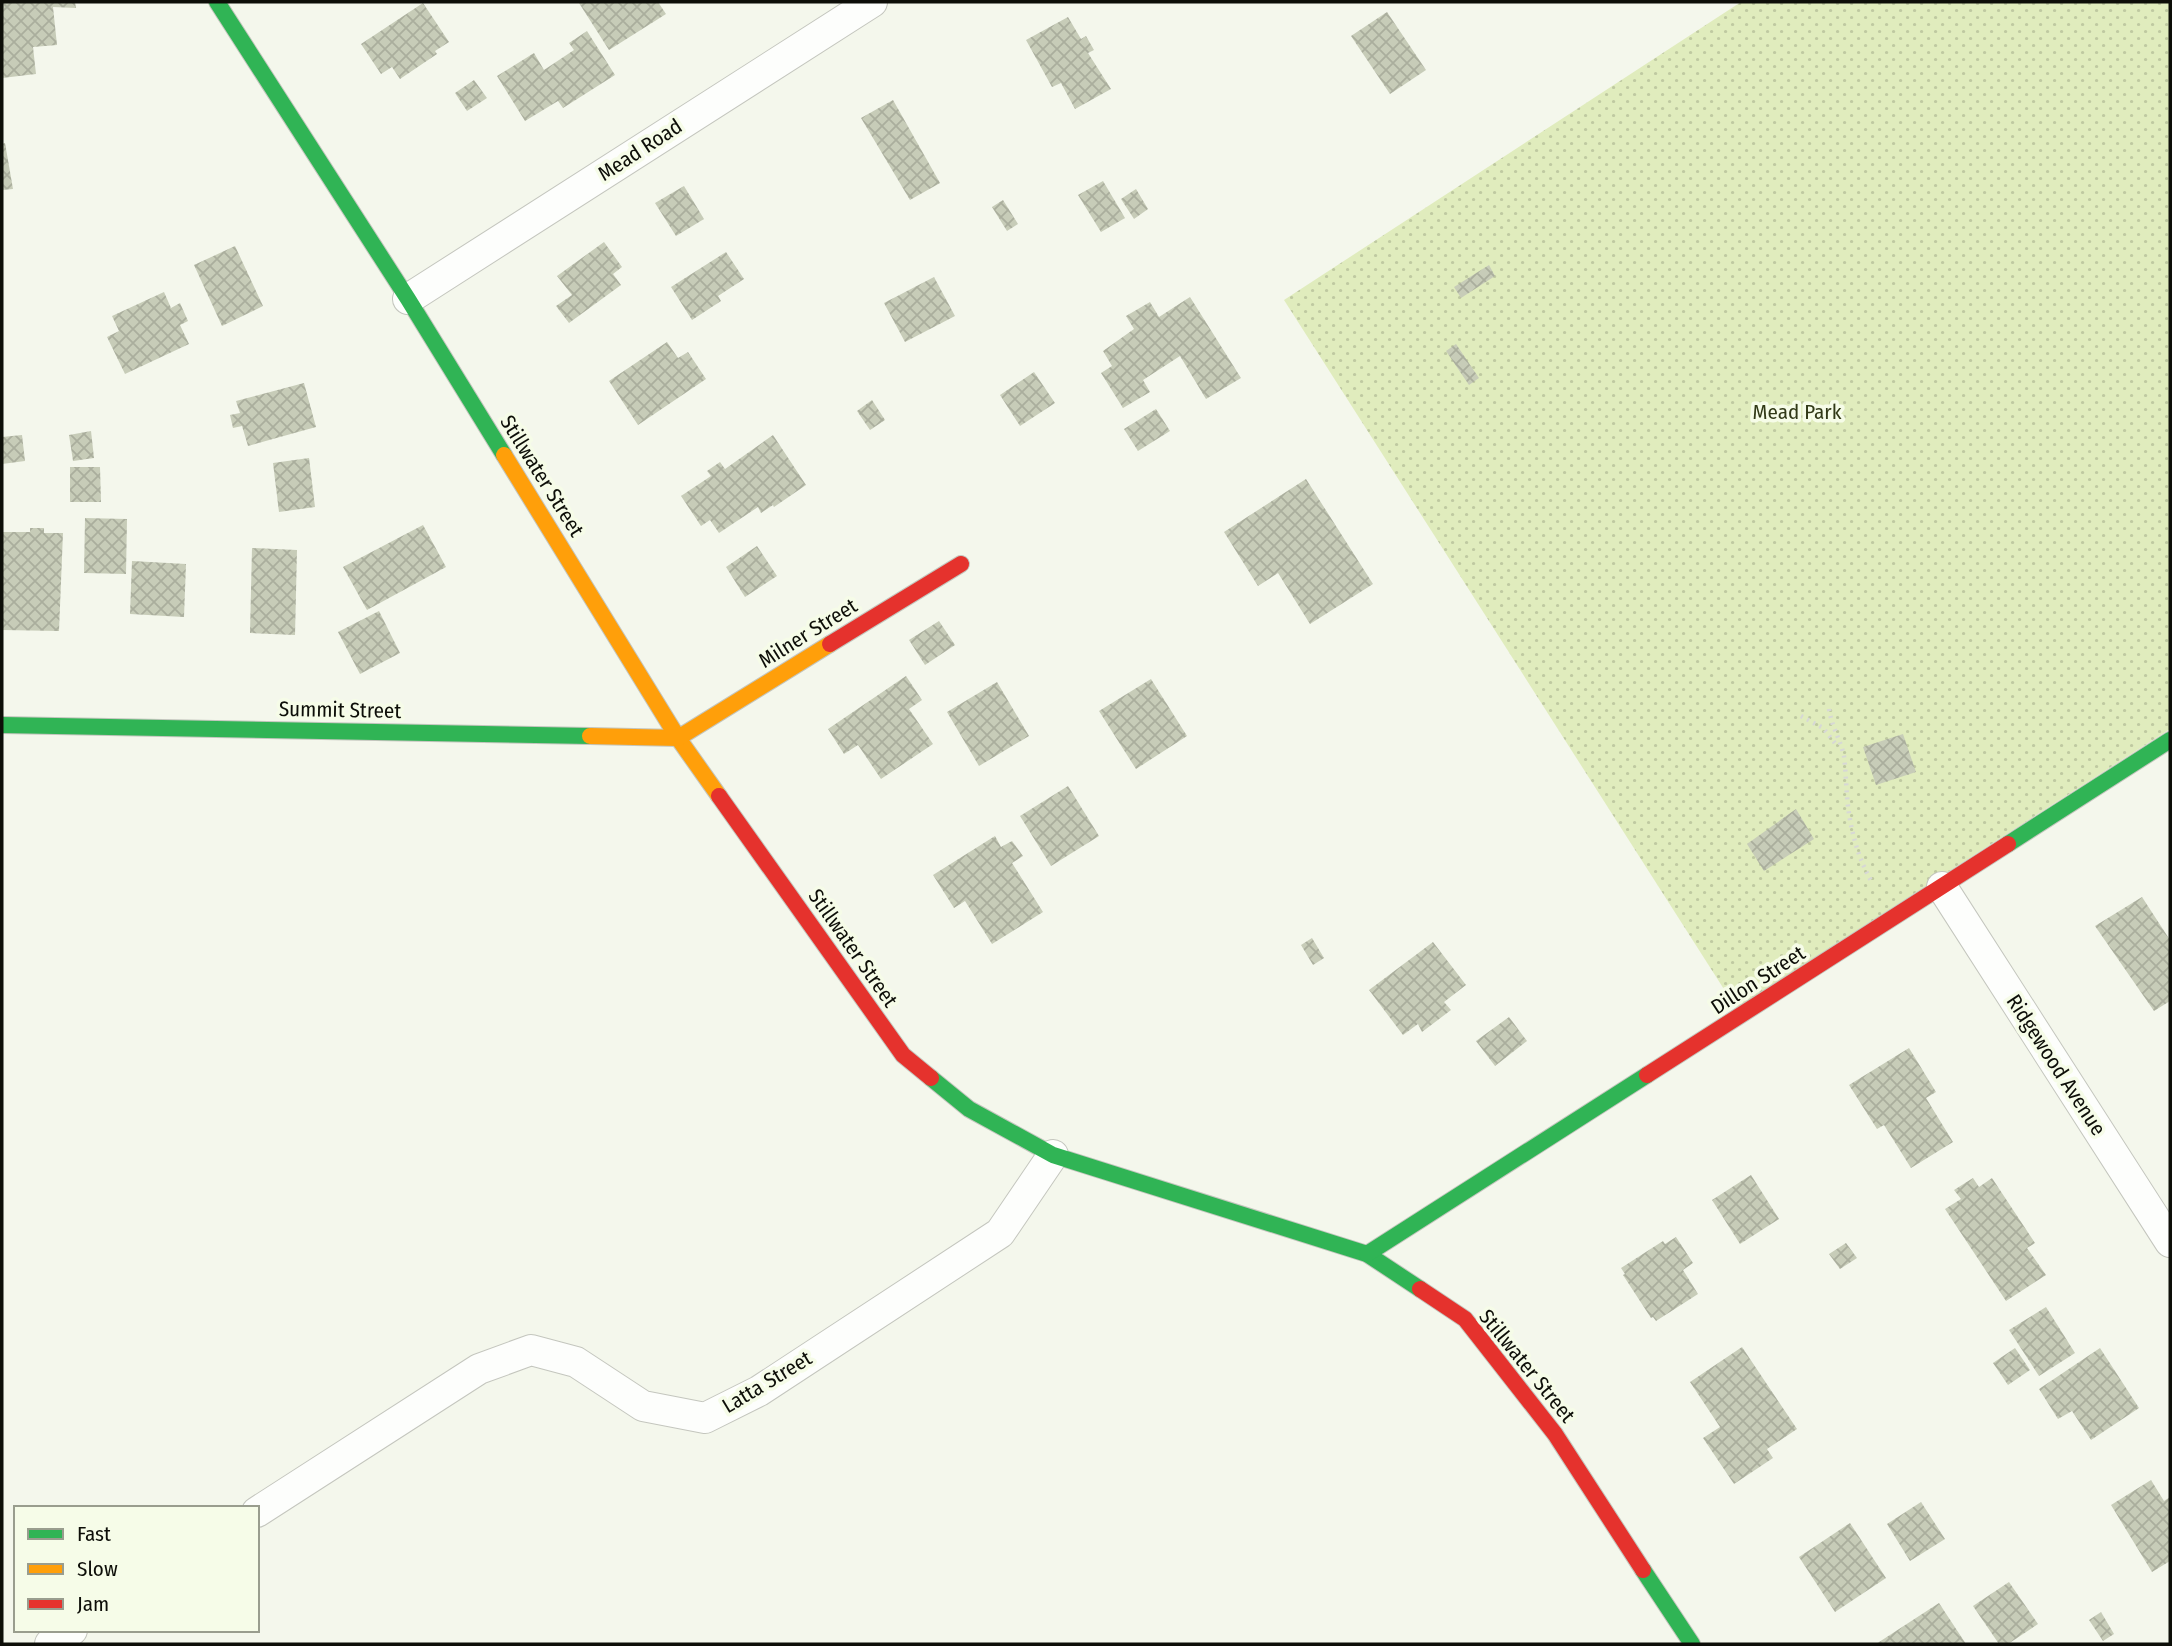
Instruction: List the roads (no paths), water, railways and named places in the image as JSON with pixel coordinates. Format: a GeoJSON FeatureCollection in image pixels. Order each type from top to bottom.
{"type":"FeatureCollection","features":[{"type":"Feature","properties":{"kind":"street","name":"Stillwater Street"},"geometry":{"type":"LineString","coordinates":[[217,2],[408,299],[678,738],[903,1055],[970,1109],[1053,1156],[1367,1254],[1465,1319],[1555,1434],[1692,1644]]}},
{"type":"Feature","properties":{"kind":"street","name":"Mead Road"},"geometry":{"type":"LineString","coordinates":[[408,299],[872,2]]}},
{"type":"Feature","properties":{"kind":"street","name":"Milner Street"},"geometry":{"type":"LineString","coordinates":[[678,738],[961,564]]}},
{"type":"Feature","properties":{"kind":"street","name":"Summit Street"},"geometry":{"type":"LineString","coordinates":[[2,724],[678,738]]}},
{"type":"Feature","properties":{"kind":"street","name":"Dillon Street"},"geometry":{"type":"LineString","coordinates":[[1367,1254],[2170,740]]}},
{"type":"Feature","properties":{"kind":"street","name":"Ridgewood Avenue"},"geometry":{"type":"LineString","coordinates":[[1942,887],[2170,1242]]}},
{"type":"Feature","properties":{"kind":"street","name":"Latta Street"},"geometry":{"type":"LineString","coordinates":[[259,1510],[479,1369],[531,1350],[576,1362],[643,1406],[705,1418],[759,1391],[1000,1233],[1053,1156]]}},
{"type":"Feature","properties":{"kind":"street"},"geometry":{"type":"LineString","coordinates":[[50,1644],[69,1632]]}},
{"type":"Feature","properties":{"kind":"park label","name":"Mead Park"},"geometry":{"type":"Point","coordinates":[1797,412]}}]}
